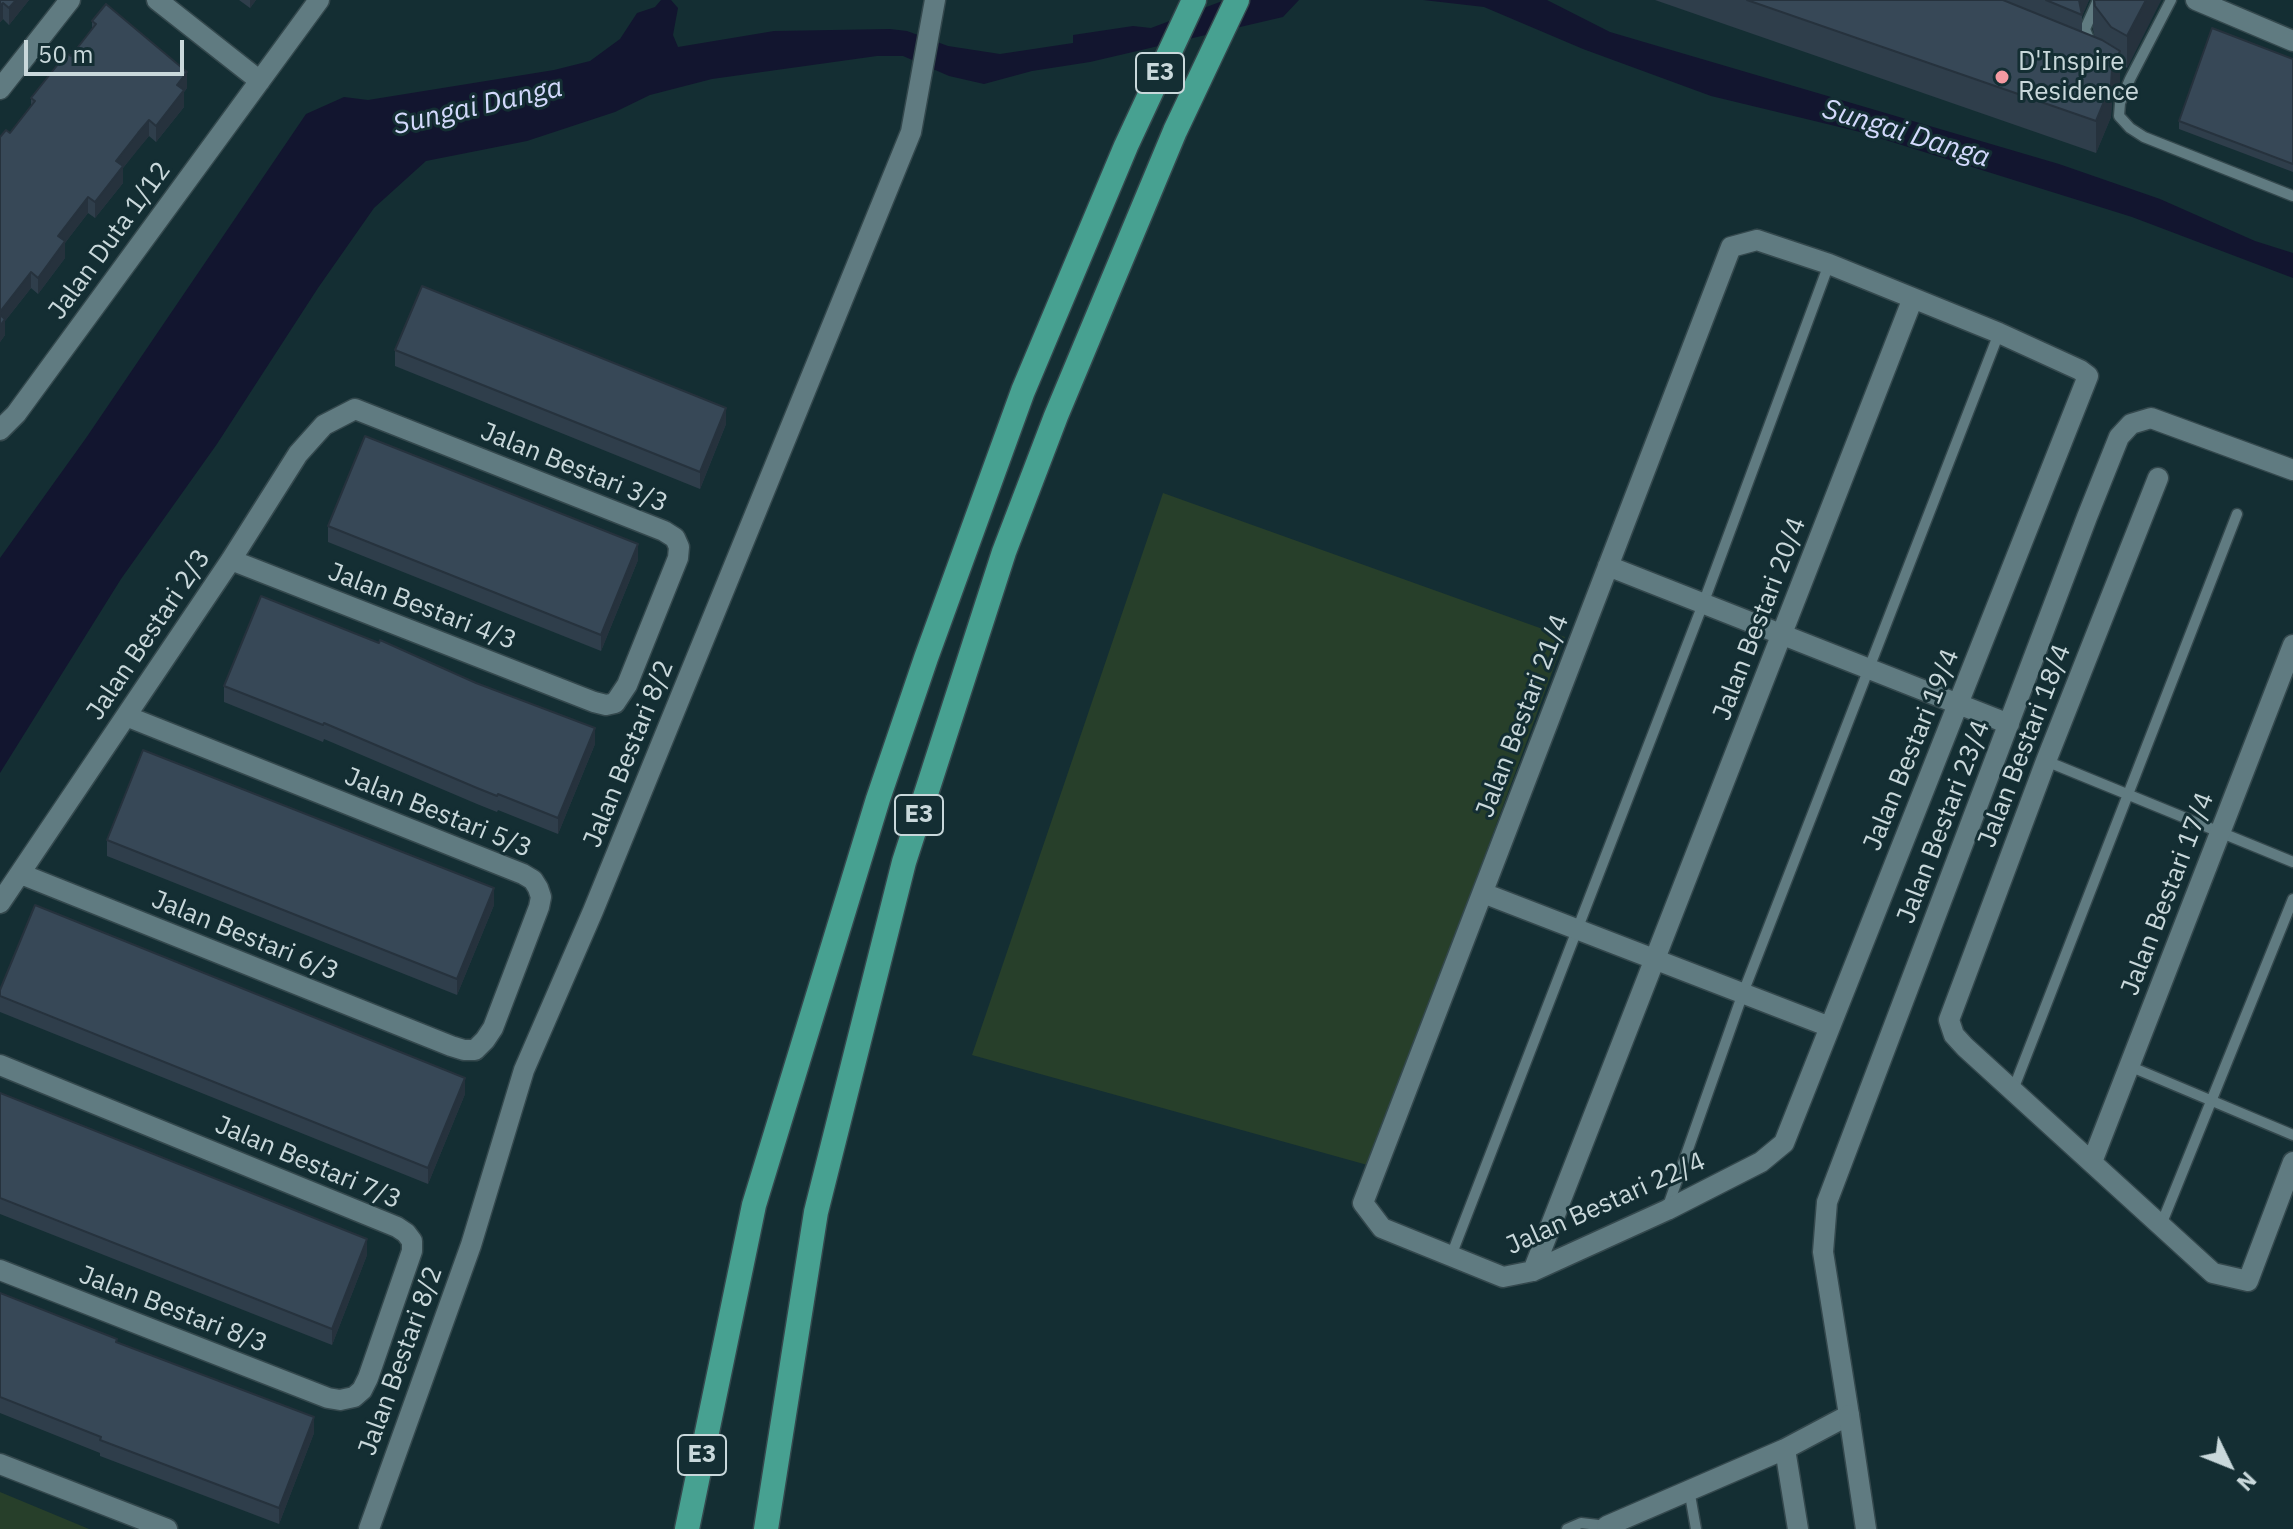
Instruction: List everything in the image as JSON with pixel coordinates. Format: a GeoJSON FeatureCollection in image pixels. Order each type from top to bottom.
{"type":"FeatureCollection","features":[{"type":"Feature","properties":{"kind":"highway","name":"E3"},"geometry":{"type":"LineString","coordinates":[[687,1529],[754,1205],[878,799],[1023,391],[1126,146],[1194,0]]}},
{"type":"Feature","properties":{"kind":"highway","name":"E3"},"geometry":{"type":"LineString","coordinates":[[766,1529],[816,1212],[904,862],[1004,552],[1087,337],[1175,131],[1237,0]]}},
{"type":"Feature","properties":{"kind":"street"},"geometry":{"type":"LineString","coordinates":[[0,89],[70,0]]}},
{"type":"Feature","properties":{"kind":"street"},"geometry":{"type":"LineString","coordinates":[[157,0],[260,81]]}},
{"type":"Feature","properties":{"kind":"street","name":"Jalan Duta 1/12"},"geometry":{"type":"LineString","coordinates":[[0,430],[16,414],[319,0]]}},
{"type":"Feature","properties":{"kind":"street","name":"Jalan Bestari 8/2"},"geometry":{"type":"LineString","coordinates":[[369,1529],[471,1245],[524,1070],[593,911],[911,132],[935,0]]}},
{"type":"Feature","properties":{"kind":"street"},"geometry":{"type":"LineString","coordinates":[[2196,0],[2293,41]]}},
{"type":"Feature","properties":{"kind":"street","name":"Jalan Bestari 21/4"},"geometry":{"type":"LineString","coordinates":[[1363,1203],[1731,247],[1757,240],[1829,264]]}},
{"type":"Feature","properties":{"kind":"street"},"geometry":{"type":"LineString","coordinates":[[1829,264],[1999,333]]}},
{"type":"Feature","properties":{"kind":"street","name":"Jalan Bestari 20/4"},"geometry":{"type":"LineString","coordinates":[[1533,1271],[1913,298]]}},
{"type":"Feature","properties":{"kind":"street","name":"Jalan Bestari 19/4"},"geometry":{"type":"LineString","coordinates":[[1784,1143],[2088,376],[1999,333]]}},
{"type":"Feature","properties":{"kind":"street","name":"Jalan Bestari 2/3"},"geometry":{"type":"LineString","coordinates":[[0,903],[231,560],[298,454],[324,425],[355,409]]}},
{"type":"Feature","properties":{"kind":"street","name":"Jalan Bestari 3/3"},"geometry":{"type":"LineString","coordinates":[[355,409],[675,538],[679,547],[678,558],[627,685],[615,703],[606,705],[594,702]]}},
{"type":"Feature","properties":{"kind":"street","name":"Jalan Bestari 23/4"},"geometry":{"type":"LineString","coordinates":[[1866,1529],[1823,1252],[1827,1202],[2119,437],[2131,424],[2151,418],[2293,470]]}},
{"type":"Feature","properties":{"kind":"street","name":"Jalan Bestari 18/4"},"geometry":{"type":"LineString","coordinates":[[2013,1090],[1954,1035],[1949,1020],[2046,761],[2158,478]]}},
{"type":"Feature","properties":{"kind":"street","name":"Jalan Bestari 4/3"},"geometry":{"type":"LineString","coordinates":[[231,560],[594,702]]}},
{"type":"Feature","properties":{"kind":"street"},"geometry":{"type":"LineString","coordinates":[[1608,566],[2009,724]]}},
{"type":"Feature","properties":{"kind":"street","name":"Jalan Bestari 17/4"},"geometry":{"type":"LineString","coordinates":[[2092,1162],[2293,645]]}},
{"type":"Feature","properties":{"kind":"street","name":"Jalan Bestari 5/3"},"geometry":{"type":"LineString","coordinates":[[126,716],[533,880],[541,897],[539,907],[493,1028],[475,1050],[451,1046]]}},
{"type":"Feature","properties":{"kind":"street","name":"Jalan Bestari 6/3"},"geometry":{"type":"LineString","coordinates":[[21,874],[451,1046]]}},
{"type":"Feature","properties":{"kind":"street"},"geometry":{"type":"LineString","coordinates":[[1483,893],[1830,1027]]}},
{"type":"Feature","properties":{"kind":"street","name":"Jalan Bestari 7/3"},"geometry":{"type":"LineString","coordinates":[[0,1065],[406,1233],[412,1241],[412,1251],[368,1378],[354,1397],[340,1400],[328,1398]]}},
{"type":"Feature","properties":{"kind":"street"},"geometry":{"type":"LineString","coordinates":[[2013,1090],[2213,1273],[2248,1281],[2293,1162]]}},
{"type":"Feature","properties":{"kind":"street","name":"Jalan Bestari 22/4"},"geometry":{"type":"LineString","coordinates":[[1363,1203],[1382,1228],[1503,1277],[1533,1271],[1667,1210],[1761,1162],[1784,1143]]}},
{"type":"Feature","properties":{"kind":"street","name":"Jalan Bestari 8/3"},"geometry":{"type":"LineString","coordinates":[[0,1270],[328,1398]]}},
{"type":"Feature","properties":{"kind":"street"},"geometry":{"type":"LineString","coordinates":[[1607,1527],[1785,1449],[1849,1415]]}},
{"type":"Feature","properties":{"kind":"street"},"geometry":{"type":"LineString","coordinates":[[1785,1449],[1798,1529]]}},
{"type":"Feature","properties":{"kind":"street"},"geometry":{"type":"LineString","coordinates":[[0,1464],[167,1529]]}},
{"type":"Feature","properties":{"kind":"lane"},"geometry":{"type":"LineString","coordinates":[[2097,53],[2088,41],[2085,29],[2098,0]]}},
{"type":"Feature","properties":{"kind":"lane"},"geometry":{"type":"LineString","coordinates":[[2171,0],[2130,79],[2120,103],[2119,116],[2144,137],[2293,196]]}},
{"type":"Feature","properties":{"kind":"lane"},"geometry":{"type":"LineString","coordinates":[[2118,72],[2130,79]]}},
{"type":"Feature","properties":{"kind":"lane"},"geometry":{"type":"LineString","coordinates":[[1451,1256],[1703,604],[1829,264]]}},
{"type":"Feature","properties":{"kind":"lane"},"geometry":{"type":"LineString","coordinates":[[1667,1210],[1743,993],[1999,333]]}},
{"type":"Feature","properties":{"kind":"lane"},"geometry":{"type":"LineString","coordinates":[[2013,1090],[2237,514]]}},
{"type":"Feature","properties":{"kind":"lane"},"geometry":{"type":"LineString","coordinates":[[2046,761],[2293,862]]}},
{"type":"Feature","properties":{"kind":"lane"},"geometry":{"type":"LineString","coordinates":[[2161,1225],[2293,899]]}},
{"type":"Feature","properties":{"kind":"lane"},"geometry":{"type":"LineString","coordinates":[[2129,1066],[2293,1135]]}},
{"type":"Feature","properties":{"kind":"lane"},"geometry":{"type":"LineString","coordinates":[[1689,1489],[1696,1529]]}},
{"type":"Feature","properties":{"kind":"lane"},"geometry":{"type":"LineString","coordinates":[[1567,1529],[1581,1523],[1607,1527]]}},
{"type":"Feature","properties":{"kind":"green space"},"geometry":{"type":"Polygon","coordinates":[[[1163,493],[1565,637],[1371,1166],[972,1055],[1163,493]]]}},
{"type":"Feature","properties":{"kind":"green space"},"geometry":{"type":"Polygon","coordinates":[[[0,1492],[89,1529],[0,1529],[0,1492]]]}},
{"type":"Feature","properties":{"kind":"water","name":"Sungai Danga"},"geometry":{"type":"Polygon","coordinates":[[[661,0],[671,0],[678,8],[673,35],[678,47],[774,31],[890,29],[907,31],[948,46],[1000,54],[1073,43],[1073,35],[1133,26],[1151,28],[1225,0],[1299,0],[1283,17],[984,84],[949,76],[903,56],[877,56],[712,79],[650,95],[615,112],[527,141],[426,161],[374,208],[318,288],[217,444],[121,579],[0,773],[0,558],[86,438],[306,114],[344,97],[368,100],[554,70],[590,61],[620,39],[637,13],[655,7],[661,0]]]}},
{"type":"Feature","properties":{"kind":"water","name":"Sungai Danga"},"geometry":{"type":"Polygon","coordinates":[[[1423,0],[1547,0],[1610,32],[2059,164],[2160,199],[2255,241],[2293,253],[2293,278],[2132,217],[1860,132],[1711,96],[1583,49],[1484,7],[1423,0]]]}},
{"type":"Feature","properties":{"kind":"building"},"geometry":{"type":"Polygon","coordinates":[[[0,0],[16,0],[9,8],[3,3],[0,6],[0,0]]]}},
{"type":"Feature","properties":{"kind":"building"},"geometry":{"type":"Polygon","coordinates":[[[1747,0],[2003,0],[2102,40],[2120,51],[2112,69],[2111,85],[2096,121],[1747,0]]]}},
{"type":"Feature","properties":{"kind":"building"},"geometry":{"type":"Polygon","coordinates":[[[2046,0],[2079,0],[2082,15],[2046,0]]]}},
{"type":"Feature","properties":{"kind":"building"},"geometry":{"type":"Polygon","coordinates":[[[2094,0],[2146,0],[2127,36],[2111,27],[2094,0]]]}},
{"type":"Feature","properties":{"kind":"building"},"geometry":{"type":"Polygon","coordinates":[[[106,4],[187,72],[177,85],[184,90],[156,126],[149,120],[138,133],[116,161],[123,166],[95,202],[88,197],[58,236],[65,241],[38,278],[31,272],[0,312],[0,137],[6,130],[10,133],[35,101],[31,98],[67,53],[71,56],[96,24],[92,21],[106,4]]]}},
{"type":"Feature","properties":{"kind":"building"},"geometry":{"type":"Polygon","coordinates":[[[2212,28],[2293,59],[2293,164],[2179,121],[2212,28]]]}},
{"type":"Feature","properties":{"kind":"building"},"geometry":{"type":"Polygon","coordinates":[[[422,286],[726,408],[700,472],[395,350],[422,286]]]}},
{"type":"Feature","properties":{"kind":"building"},"geometry":{"type":"Polygon","coordinates":[[[365,436],[638,544],[601,635],[328,526],[365,436]]]}},
{"type":"Feature","properties":{"kind":"building"},"geometry":{"type":"Polygon","coordinates":[[[261,596],[379,643],[380,640],[476,683],[595,728],[558,818],[224,686],[261,596]]]}},
{"type":"Feature","properties":{"kind":"building"},"geometry":{"type":"Polygon","coordinates":[[[143,750],[494,888],[457,979],[107,840],[143,750]]]}},
{"type":"Feature","properties":{"kind":"building"},"geometry":{"type":"Polygon","coordinates":[[[35,905],[465,1078],[428,1168],[0,996],[35,905]]]}},
{"type":"Feature","properties":{"kind":"building"},"geometry":{"type":"Polygon","coordinates":[[[0,1093],[367,1239],[332,1329],[0,1198],[0,1093]]]}},
{"type":"Feature","properties":{"kind":"building"},"geometry":{"type":"Polygon","coordinates":[[[0,1293],[117,1339],[116,1342],[314,1417],[279,1508],[100,1440],[101,1437],[0,1397],[0,1293]]]}},
{"type":"Feature","properties":{"kind":"place","name":"D'Inspire Residence"},"geometry":{"type":"Point","coordinates":[2002,77]}}]}
